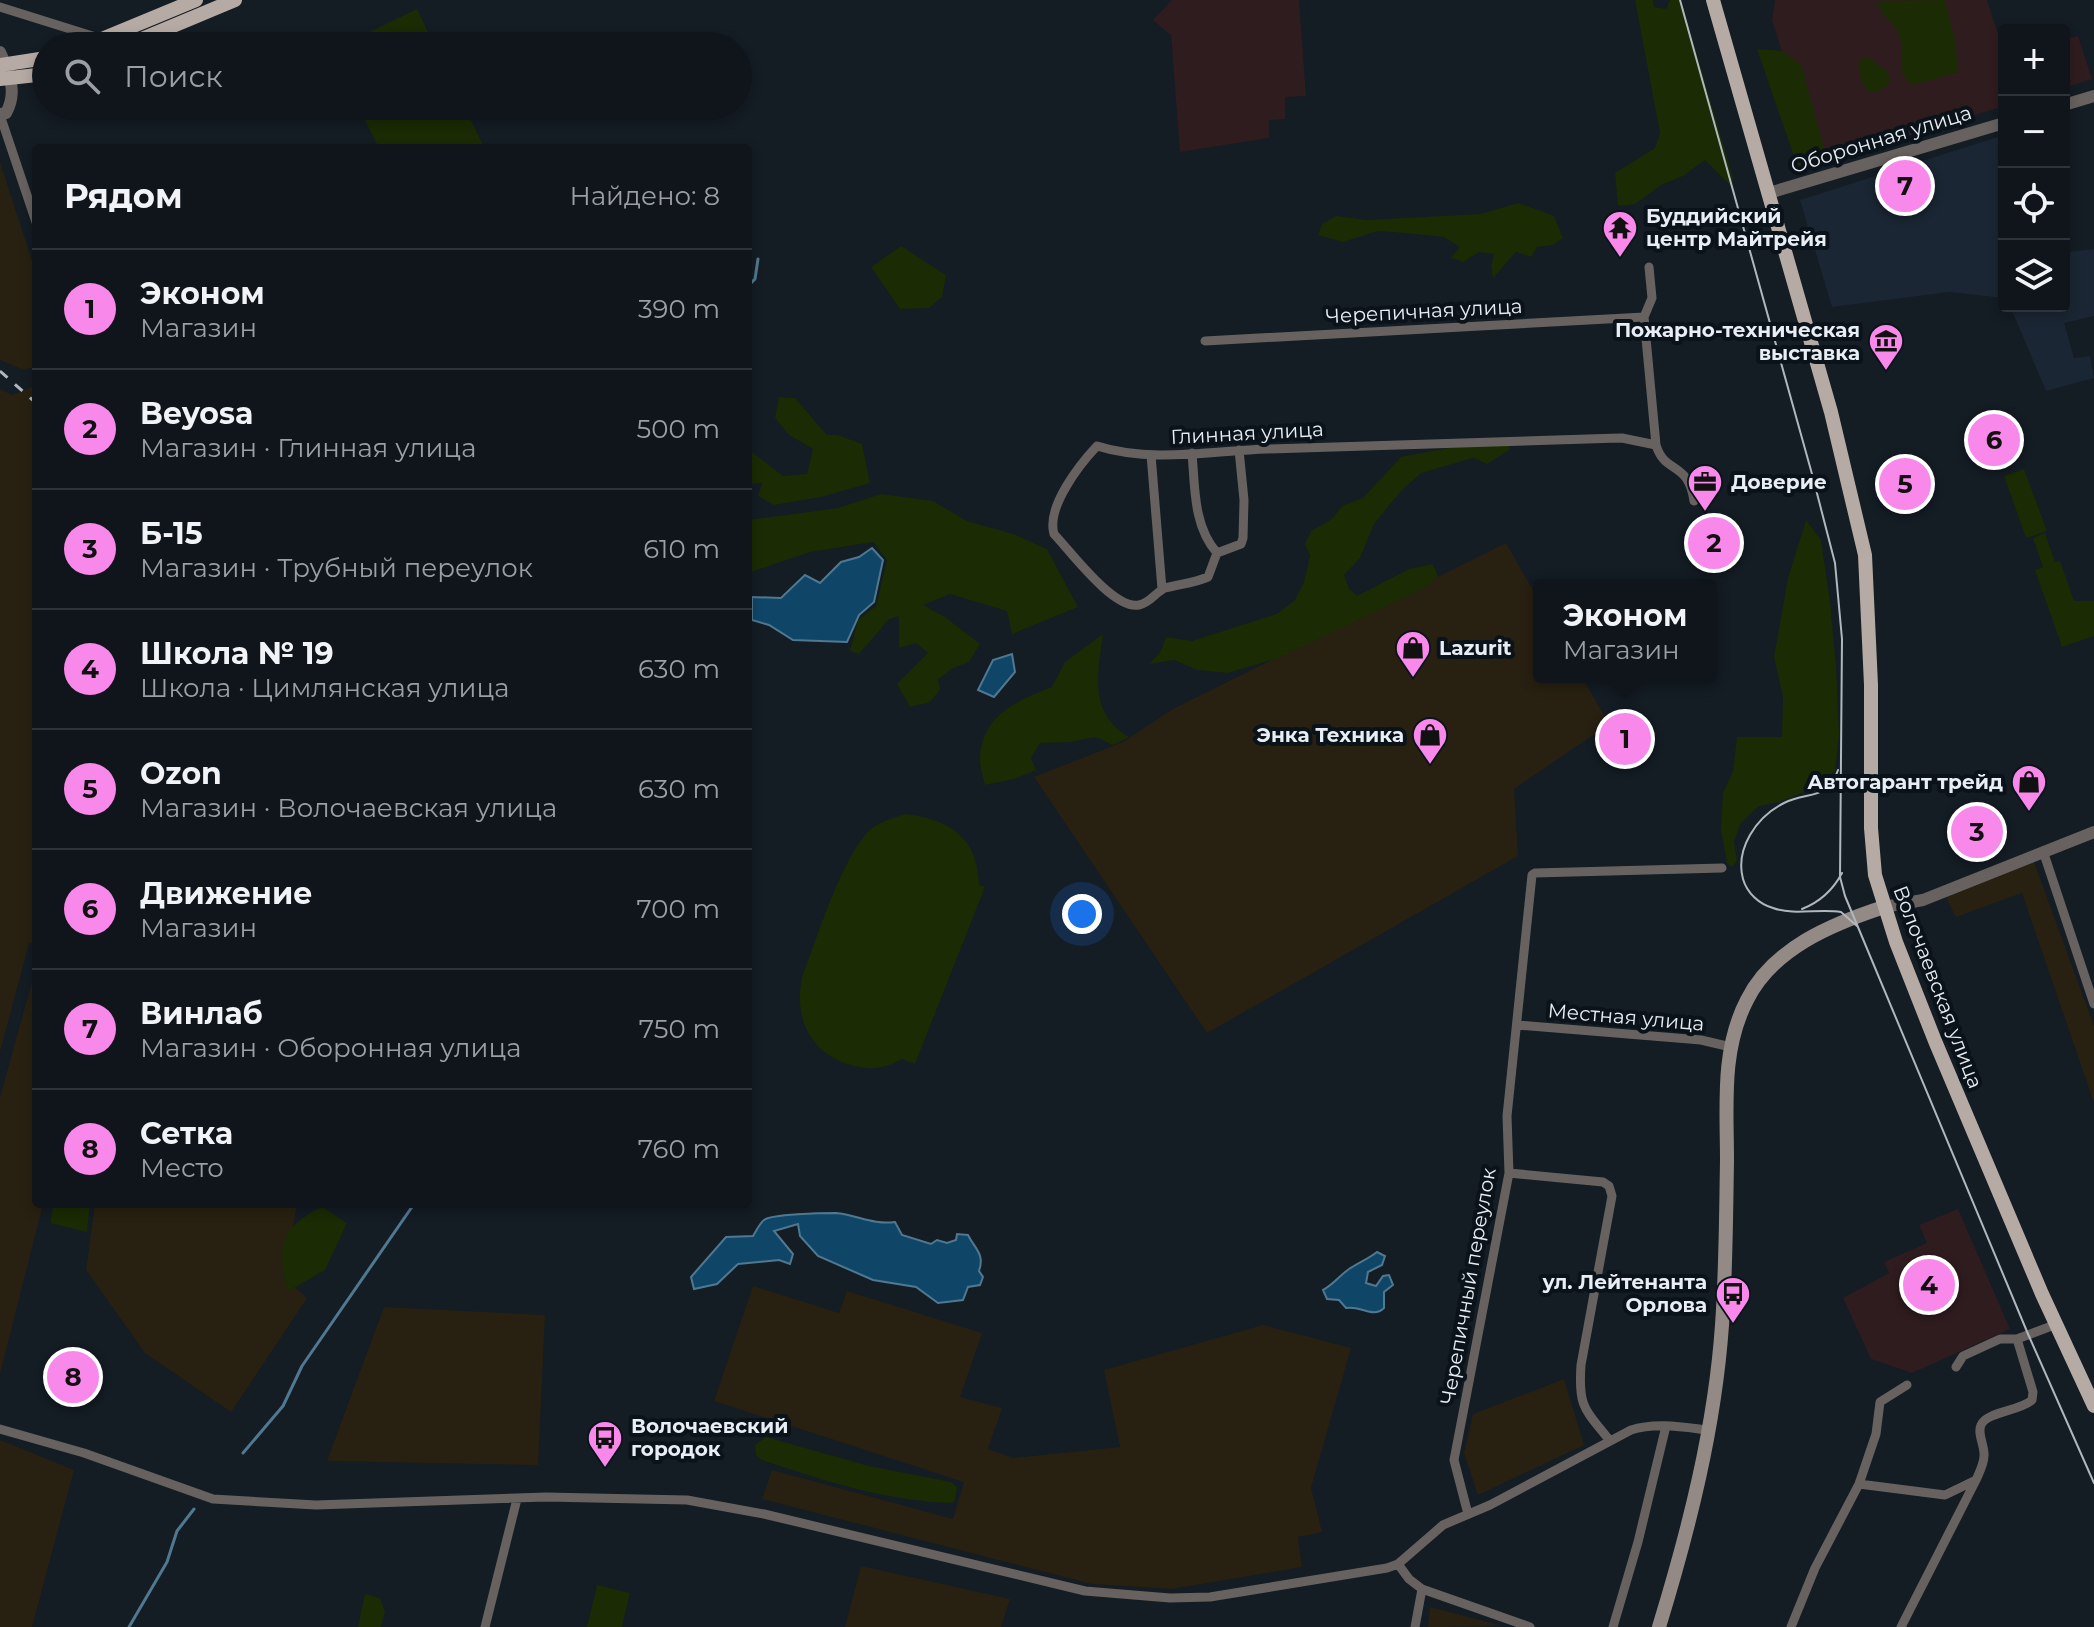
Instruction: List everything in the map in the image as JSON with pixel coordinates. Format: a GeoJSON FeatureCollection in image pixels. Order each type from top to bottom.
{"type":"FeatureCollection","features":[{"type":"Feature","properties":{"kind":"main road"},"geometry":{"type":"LineString","coordinates":[[119,32],[196,0]]}},
{"type":"Feature","properties":{"kind":"main road"},"geometry":{"type":"LineString","coordinates":[[158,32],[235,0]]}},
{"type":"Feature","properties":{"kind":"main road","name":"Волочаевская улица"},"geometry":{"type":"LineString","coordinates":[[1713,0],[1831,412],[1865,555],[1871,685],[1871,828],[1875,875],[1884,907],[1935,1041],[2094,1406]]}},
{"type":"Feature","properties":{"kind":"main road"},"geometry":{"type":"LineString","coordinates":[[3,68],[32,61]]}},
{"type":"Feature","properties":{"kind":"main road"},"geometry":{"type":"LineString","coordinates":[[3,68],[32,72]]}},
{"type":"Feature","properties":{"kind":"main road"},"geometry":{"type":"LineString","coordinates":[[1659,1627],[1685,1538],[1717,1381],[1723,1322],[1726,1083],[1731,1047],[1749,996],[1779,959],[1792,948],[1826,930],[1884,907]]}},
{"type":"Feature","properties":{"kind":"street"},"geometry":{"type":"LineString","coordinates":[[0,7],[80,32]]}},
{"type":"Feature","properties":{"kind":"street"},"geometry":{"type":"LineString","coordinates":[[3,68],[11,103],[6,113],[0,115],[32,210]]}},
{"type":"Feature","properties":{"kind":"street"},"geometry":{"type":"LineString","coordinates":[[2070,103],[2094,96]]}},
{"type":"Feature","properties":{"kind":"street","name":"Оборонная улица"},"geometry":{"type":"LineString","coordinates":[[1769,193],[1998,125]]}},
{"type":"Feature","properties":{"kind":"street"},"geometry":{"type":"LineString","coordinates":[[1649,267],[1652,298],[1644,317],[1656,445],[1659,455],[1682,471],[1691,484],[1694,501]]}},
{"type":"Feature","properties":{"kind":"street","name":"Черепичная улица"},"geometry":{"type":"LineString","coordinates":[[1205,341],[1644,317]]}},
{"type":"Feature","properties":{"kind":"street","name":"Глинная улица"},"geometry":{"type":"LineString","coordinates":[[1222,550],[1208,577],[1162,589],[1151,600],[1140,605],[1126,604],[1113,597],[1054,534],[1052,527],[1064,490],[1076,468],[1097,446],[1120,453],[1151,455],[1622,438],[1656,445]]}},
{"type":"Feature","properties":{"kind":"street"},"geometry":{"type":"LineString","coordinates":[[1192,453],[1197,509],[1209,544],[1222,550],[1241,544],[1243,538],[1244,500],[1239,450]]}},
{"type":"Feature","properties":{"kind":"street"},"geometry":{"type":"LineString","coordinates":[[1151,455],[1162,589]]}},
{"type":"Feature","properties":{"kind":"street"},"geometry":{"type":"LineString","coordinates":[[1884,907],[1916,902],[2094,832]]}},
{"type":"Feature","properties":{"kind":"street"},"geometry":{"type":"LineString","coordinates":[[2043,851],[2094,1004]]}},
{"type":"Feature","properties":{"kind":"street","name":"Черепичный переулок"},"geometry":{"type":"LineString","coordinates":[[1468,1514],[1454,1460],[1509,1173],[1507,1116],[1530,881],[1535,873],[1722,868]]}},
{"type":"Feature","properties":{"kind":"street","name":"Местная улица"},"geometry":{"type":"LineString","coordinates":[[1517,1025],[1701,1040],[1731,1047]]}},
{"type":"Feature","properties":{"kind":"street"},"geometry":{"type":"LineString","coordinates":[[1509,1173],[1603,1182],[1609,1186],[1612,1196],[1581,1365],[1580,1399],[1610,1441]]}},
{"type":"Feature","properties":{"kind":"street"},"geometry":{"type":"LineString","coordinates":[[1956,1367],[1963,1356],[2000,1339],[2017,1339],[2057,1324]]}},
{"type":"Feature","properties":{"kind":"street"},"geometry":{"type":"LineString","coordinates":[[1901,1627],[1985,1458],[1980,1429],[1984,1420],[2026,1405],[2033,1396],[2017,1339]]}},
{"type":"Feature","properties":{"kind":"street"},"geometry":{"type":"LineString","coordinates":[[1791,1627],[1815,1568],[1859,1484],[1876,1434],[1880,1402],[1907,1385]]}},
{"type":"Feature","properties":{"kind":"street"},"geometry":{"type":"LineString","coordinates":[[0,1429],[84,1453],[220,1500],[316,1505],[517,1499],[687,1500],[794,1521],[1085,1591],[1170,1598],[1210,1597],[1387,1568],[1398,1564],[1443,1525],[1490,1505],[1643,1426],[1708,1430]]}},
{"type":"Feature","properties":{"kind":"street"},"geometry":{"type":"LineString","coordinates":[[1613,1627],[1638,1542],[1666,1426]]}},
{"type":"Feature","properties":{"kind":"street"},"geometry":{"type":"LineString","coordinates":[[1859,1484],[1945,1495],[1976,1480]]}},
{"type":"Feature","properties":{"kind":"street"},"geometry":{"type":"LineString","coordinates":[[485,1627],[517,1499]]}},
{"type":"Feature","properties":{"kind":"street"},"geometry":{"type":"LineString","coordinates":[[1398,1564],[1422,1589],[1530,1627]]}},
{"type":"Feature","properties":{"kind":"street"},"geometry":{"type":"LineString","coordinates":[[1415,1627],[1422,1589]]}},
{"type":"Feature","properties":{"kind":"shaded area"},"geometry":{"type":"Polygon","coordinates":[[[1172,0],[1299,0],[1306,96],[1285,97],[1285,119],[1269,120],[1269,138],[1180,152],[1171,35],[1153,20],[1172,0]]]}},
{"type":"Feature","properties":{"kind":"shaded area"},"geometry":{"type":"Polygon","coordinates":[[[1775,0],[1987,0],[1998,34],[1998,108],[1817,164],[1772,20],[1775,0]]]}},
{"type":"Feature","properties":{"kind":"shaded area"},"geometry":{"type":"Polygon","coordinates":[[[2078,36],[2092,79],[2070,86],[2070,38],[2078,36]]]}},
{"type":"Feature","properties":{"kind":"shaded area"},"geometry":{"type":"Polygon","coordinates":[[[1998,137],[1998,297],[1949,292],[1832,307],[1800,200],[1998,137]]]}},
{"type":"Feature","properties":{"kind":"shaded area"},"geometry":{"type":"Polygon","coordinates":[[[0,162],[32,261],[32,367],[24,370],[0,360],[0,162]]]}},
{"type":"Feature","properties":{"kind":"shaded area"},"geometry":{"type":"Polygon","coordinates":[[[2094,249],[2094,316],[2064,323],[2074,358],[2090,356],[2094,378],[2046,391],[2013,312],[2070,312],[2070,252],[2094,249]]]}},
{"type":"Feature","properties":{"kind":"shaded area"},"geometry":{"type":"Polygon","coordinates":[[[32,387],[32,943],[29,943],[0,1052],[0,389],[12,395],[32,387]]]}},
{"type":"Feature","properties":{"kind":"shaded area"},"geometry":{"type":"Polygon","coordinates":[[[1506,543],[1533,590],[1533,683],[1585,683],[1609,724],[1514,789],[1518,856],[1207,1033],[1034,777],[1123,742],[1173,709],[1506,543]]]}},
{"type":"Feature","properties":{"kind":"shaded area"},"geometry":{"type":"Polygon","coordinates":[[[2034,862],[2094,1026],[2094,1103],[2022,893],[1956,917],[1945,895],[2034,862]]]}},
{"type":"Feature","properties":{"kind":"shaded area"},"geometry":{"type":"Polygon","coordinates":[[[32,982],[32,1208],[42,1208],[0,1374],[0,1097],[32,982]]]}},
{"type":"Feature","properties":{"kind":"shaded area"},"geometry":{"type":"Polygon","coordinates":[[[94,1208],[296,1208],[284,1278],[307,1298],[231,1412],[145,1353],[86,1270],[94,1208]]]}},
{"type":"Feature","properties":{"kind":"shaded area"},"geometry":{"type":"Polygon","coordinates":[[[1958,1209],[2010,1329],[1912,1373],[1871,1359],[1843,1298],[1889,1273],[1884,1262],[1927,1243],[1919,1225],[1958,1209]]]}},
{"type":"Feature","properties":{"kind":"shaded area"},"geometry":{"type":"Polygon","coordinates":[[[753,1286],[839,1313],[847,1291],[982,1333],[960,1397],[1002,1408],[988,1449],[1013,1458],[1120,1447],[1104,1370],[1263,1325],[1351,1348],[1311,1488],[1322,1532],[1298,1537],[1302,1567],[1172,1589],[1092,1584],[762,1499],[772,1470],[953,1519],[964,1482],[714,1401],[753,1286]]]}},
{"type":"Feature","properties":{"kind":"shaded area"},"geometry":{"type":"Polygon","coordinates":[[[384,1307],[545,1315],[538,1465],[327,1461],[384,1307]]]}},
{"type":"Feature","properties":{"kind":"shaded area"},"geometry":{"type":"Polygon","coordinates":[[[1564,1379],[1584,1445],[1478,1495],[1464,1453],[1473,1414],[1564,1379]]]}},
{"type":"Feature","properties":{"kind":"shaded area"},"geometry":{"type":"Polygon","coordinates":[[[0,1440],[74,1470],[32,1627],[0,1627],[0,1440]]]}},
{"type":"Feature","properties":{"kind":"shaded area"},"geometry":{"type":"Polygon","coordinates":[[[861,1566],[1010,1599],[1001,1627],[845,1627],[861,1566]]]}},
{"type":"Feature","properties":{"kind":"shaded area"},"geometry":{"type":"Polygon","coordinates":[[[1430,1607],[1503,1626],[1428,1627],[1430,1607]]]}},
{"type":"Feature","properties":{"kind":"green space"},"geometry":{"type":"Polygon","coordinates":[[[1635,0],[1653,0],[1654,7],[1666,9],[1670,0],[1681,0],[1733,178],[1731,186],[1705,160],[1635,204],[1618,206],[1615,173],[1655,148],[1660,133],[1635,0]]]}},
{"type":"Feature","properties":{"kind":"green space"},"geometry":{"type":"Polygon","coordinates":[[[1945,0],[1955,40],[1958,72],[1913,85],[1901,67],[1898,32],[1877,1],[1945,0]]]}},
{"type":"Feature","properties":{"kind":"green space"},"geometry":{"type":"Polygon","coordinates":[[[417,9],[428,32],[369,32],[417,9]]]}},
{"type":"Feature","properties":{"kind":"green space"},"geometry":{"type":"Polygon","coordinates":[[[1757,49],[1783,51],[1802,66],[1828,163],[1799,171],[1757,49]]]}},
{"type":"Feature","properties":{"kind":"green space"},"geometry":{"type":"Polygon","coordinates":[[[1869,57],[1888,73],[1890,82],[1878,92],[1868,92],[1862,82],[1858,62],[1869,57]]]}},
{"type":"Feature","properties":{"kind":"green space"},"geometry":{"type":"Polygon","coordinates":[[[365,120],[471,120],[483,144],[377,144],[365,120]]]}},
{"type":"Feature","properties":{"kind":"green space"},"geometry":{"type":"Polygon","coordinates":[[[1519,203],[1554,216],[1563,238],[1553,245],[1537,247],[1531,257],[1516,252],[1493,278],[1491,266],[1494,254],[1479,252],[1464,262],[1451,258],[1460,247],[1444,237],[1378,231],[1343,242],[1318,235],[1322,224],[1336,216],[1367,220],[1480,214],[1519,203]]]}},
{"type":"Feature","properties":{"kind":"green space"},"geometry":{"type":"Polygon","coordinates":[[[901,246],[946,275],[942,297],[929,308],[900,309],[871,267],[901,246]]]}},
{"type":"Feature","properties":{"kind":"green space"},"geometry":{"type":"Polygon","coordinates":[[[779,397],[795,398],[827,435],[838,435],[862,444],[870,483],[821,497],[774,505],[758,496],[762,483],[752,484],[752,452],[783,476],[807,474],[813,449],[789,435],[775,418],[779,397]]]}},
{"type":"Feature","properties":{"kind":"green space"},"geometry":{"type":"Polygon","coordinates":[[[1509,444],[1509,450],[1487,464],[1473,458],[1421,473],[1401,491],[1374,524],[1360,558],[1344,575],[1349,589],[1357,596],[1409,569],[1433,564],[1438,576],[1426,587],[1278,658],[1228,673],[1198,670],[1174,660],[1149,664],[1161,651],[1166,637],[1192,641],[1277,614],[1295,600],[1304,582],[1310,556],[1305,544],[1311,531],[1332,519],[1342,506],[1363,498],[1401,457],[1453,447],[1509,444]]]}},
{"type":"Feature","properties":{"kind":"green space"},"geometry":{"type":"Polygon","coordinates":[[[2024,469],[2047,531],[2026,538],[2004,476],[2024,469]]]}},
{"type":"Feature","properties":{"kind":"green space"},"geometry":{"type":"Polygon","coordinates":[[[881,494],[933,501],[967,521],[1013,534],[1047,549],[1078,607],[1012,634],[1007,611],[950,594],[923,605],[945,617],[980,644],[969,662],[951,669],[938,680],[940,690],[930,702],[910,707],[897,684],[928,653],[916,643],[899,648],[899,616],[889,619],[859,654],[850,651],[858,620],[876,606],[887,560],[873,542],[810,552],[752,572],[752,519],[838,508],[881,494]]]}},
{"type":"Feature","properties":{"kind":"green space"},"geometry":{"type":"Polygon","coordinates":[[[1806,520],[1821,540],[1830,602],[1839,735],[1835,771],[1807,791],[1759,806],[1741,823],[1734,841],[1737,861],[1732,867],[1727,863],[1721,829],[1723,793],[1733,771],[1737,737],[1782,737],[1783,697],[1774,657],[1788,578],[1806,520]]]}},
{"type":"Feature","properties":{"kind":"green space"},"geometry":{"type":"Polygon","coordinates":[[[2045,533],[2055,562],[2060,561],[2074,601],[2094,601],[2094,636],[2062,647],[2035,570],[2043,567],[2033,538],[2045,533]]]}},
{"type":"Feature","properties":{"kind":"green space"},"geometry":{"type":"Polygon","coordinates":[[[1103,634],[1098,678],[1101,704],[1116,727],[1129,737],[1113,745],[1095,737],[1040,743],[1031,758],[1036,770],[1014,779],[985,785],[980,763],[982,745],[994,721],[1014,704],[1052,687],[1065,662],[1103,634]]]}},
{"type":"Feature","properties":{"kind":"green space"},"geometry":{"type":"Polygon","coordinates":[[[905,814],[935,820],[958,833],[973,854],[979,885],[985,887],[915,1064],[902,1059],[882,1067],[859,1067],[829,1055],[810,1036],[801,1009],[802,977],[840,877],[860,841],[875,826],[905,814]]]}},
{"type":"Feature","properties":{"kind":"green space"},"geometry":{"type":"Polygon","coordinates":[[[53,1208],[90,1208],[87,1232],[50,1223],[53,1208]]]}},
{"type":"Feature","properties":{"kind":"green space"},"geometry":{"type":"Polygon","coordinates":[[[324,1208],[347,1223],[325,1270],[289,1291],[285,1279],[283,1245],[291,1229],[304,1217],[324,1208]]]}},
{"type":"Feature","properties":{"kind":"green space"},"geometry":{"type":"Polygon","coordinates":[[[766,1437],[869,1466],[951,1482],[957,1487],[955,1500],[952,1503],[879,1494],[762,1460],[756,1455],[755,1445],[766,1437]]]}},
{"type":"Feature","properties":{"kind":"green space"},"geometry":{"type":"Polygon","coordinates":[[[597,1585],[630,1593],[622,1627],[587,1627],[597,1585]]]}},
{"type":"Feature","properties":{"kind":"green space"},"geometry":{"type":"Polygon","coordinates":[[[365,1594],[380,1598],[385,1612],[381,1627],[358,1627],[365,1594]]]}},
{"type":"Feature","properties":{"kind":"water"},"geometry":{"type":"Polygon","coordinates":[[[872,548],[883,560],[874,602],[859,615],[847,642],[793,640],[769,625],[752,620],[752,597],[781,598],[805,575],[820,583],[841,562],[859,557],[872,548]]]}},
{"type":"Feature","properties":{"kind":"water"},"geometry":{"type":"Polygon","coordinates":[[[1012,654],[1015,672],[994,697],[978,690],[993,660],[1012,654]]]}},
{"type":"Feature","properties":{"kind":"water"},"geometry":{"type":"Polygon","coordinates":[[[836,1213],[879,1222],[895,1222],[902,1235],[931,1244],[937,1240],[947,1243],[956,1240],[957,1234],[968,1235],[980,1256],[979,1271],[983,1277],[980,1285],[968,1287],[963,1300],[938,1303],[916,1287],[873,1280],[818,1256],[800,1236],[798,1224],[774,1231],[793,1254],[790,1264],[779,1260],[738,1264],[717,1284],[694,1289],[691,1277],[726,1237],[753,1236],[761,1223],[769,1218],[836,1213]]]}},
{"type":"Feature","properties":{"kind":"water"},"geometry":{"type":"Polygon","coordinates":[[[1377,1252],[1385,1256],[1382,1265],[1368,1272],[1366,1283],[1376,1286],[1383,1276],[1389,1275],[1393,1285],[1384,1292],[1384,1308],[1371,1312],[1346,1308],[1339,1300],[1327,1299],[1323,1290],[1377,1252]]]}},
{"type":"Feature","properties":{"kind":"waterway"},"geometry":{"type":"LineString","coordinates":[[752,282],[758,259]]}},
{"type":"Feature","properties":{"kind":"waterway"},"geometry":{"type":"LineString","coordinates":[[243,1453],[283,1406],[302,1366],[411,1208]]}},
{"type":"Feature","properties":{"kind":"waterway"},"geometry":{"type":"LineString","coordinates":[[129,1627],[167,1562],[177,1531],[194,1509]]}},
{"type":"Feature","properties":{"kind":"tram line"},"geometry":{"type":"LineString","coordinates":[[1680,0],[1835,563],[1842,639],[1840,877],[1845,896],[2028,1334],[2094,1483]]}},
{"type":"Feature","properties":{"kind":"tram line"},"geometry":{"type":"LineString","coordinates":[[1838,770],[1829,787],[1784,803],[1757,825],[1745,845],[1741,868],[1747,889],[1763,904],[1790,911],[1841,912],[1857,926]]}},
{"type":"Feature","properties":{"kind":"tram line"},"geometry":{"type":"LineString","coordinates":[[1802,909],[1825,895],[1842,873]]}},
{"type":"Feature","properties":{"kind":"railway"},"geometry":{"type":"LineString","coordinates":[[0,371],[32,399]]}},
{"type":"Feature","properties":{"kind":"place","name":"Винлаб"},"geometry":{"type":"Point","coordinates":[1905,186]}},
{"type":"Feature","properties":{"kind":"place","name":"Буддийский центр Майтрейя"},"geometry":{"type":"Point","coordinates":[1620,259]}},
{"type":"Feature","properties":{"kind":"place","name":"Пожарно-техническая выставка"},"geometry":{"type":"Point","coordinates":[1886,372]}},
{"type":"Feature","properties":{"kind":"place","name":"Движение"},"geometry":{"type":"Point","coordinates":[1994,440]}},
{"type":"Feature","properties":{"kind":"place","name":"Ozon"},"geometry":{"type":"Point","coordinates":[1905,484]}},
{"type":"Feature","properties":{"kind":"place","name":"Доверие"},"geometry":{"type":"Point","coordinates":[1705,513]}},
{"type":"Feature","properties":{"kind":"place","name":"Beyosa"},"geometry":{"type":"Point","coordinates":[1714,543]}},
{"type":"Feature","properties":{"kind":"place","name":"Lazurit"},"geometry":{"type":"Point","coordinates":[1413,679]}},
{"type":"Feature","properties":{"kind":"place","name":"Эконом"},"geometry":{"type":"Point","coordinates":[1625,739]}},
{"type":"Feature","properties":{"kind":"place","name":"Энка Техника"},"geometry":{"type":"Point","coordinates":[1430,766]}},
{"type":"Feature","properties":{"kind":"place","name":"Автогарант трейд"},"geometry":{"type":"Point","coordinates":[2029,813]}},
{"type":"Feature","properties":{"kind":"place","name":"Б-15"},"geometry":{"type":"Point","coordinates":[1977,832]}},
{"type":"Feature","properties":{"kind":"place","name":"Школа № 19"},"geometry":{"type":"Point","coordinates":[1929,1285]}},
{"type":"Feature","properties":{"kind":"place","name":"ул. Лейтенанта Орлова"},"geometry":{"type":"Point","coordinates":[1733,1325]}},
{"type":"Feature","properties":{"kind":"place","name":"Сетка"},"geometry":{"type":"Point","coordinates":[73,1377]}},
{"type":"Feature","properties":{"kind":"place","name":"Волочаевский городок"},"geometry":{"type":"Point","coordinates":[605,1469]}}]}
